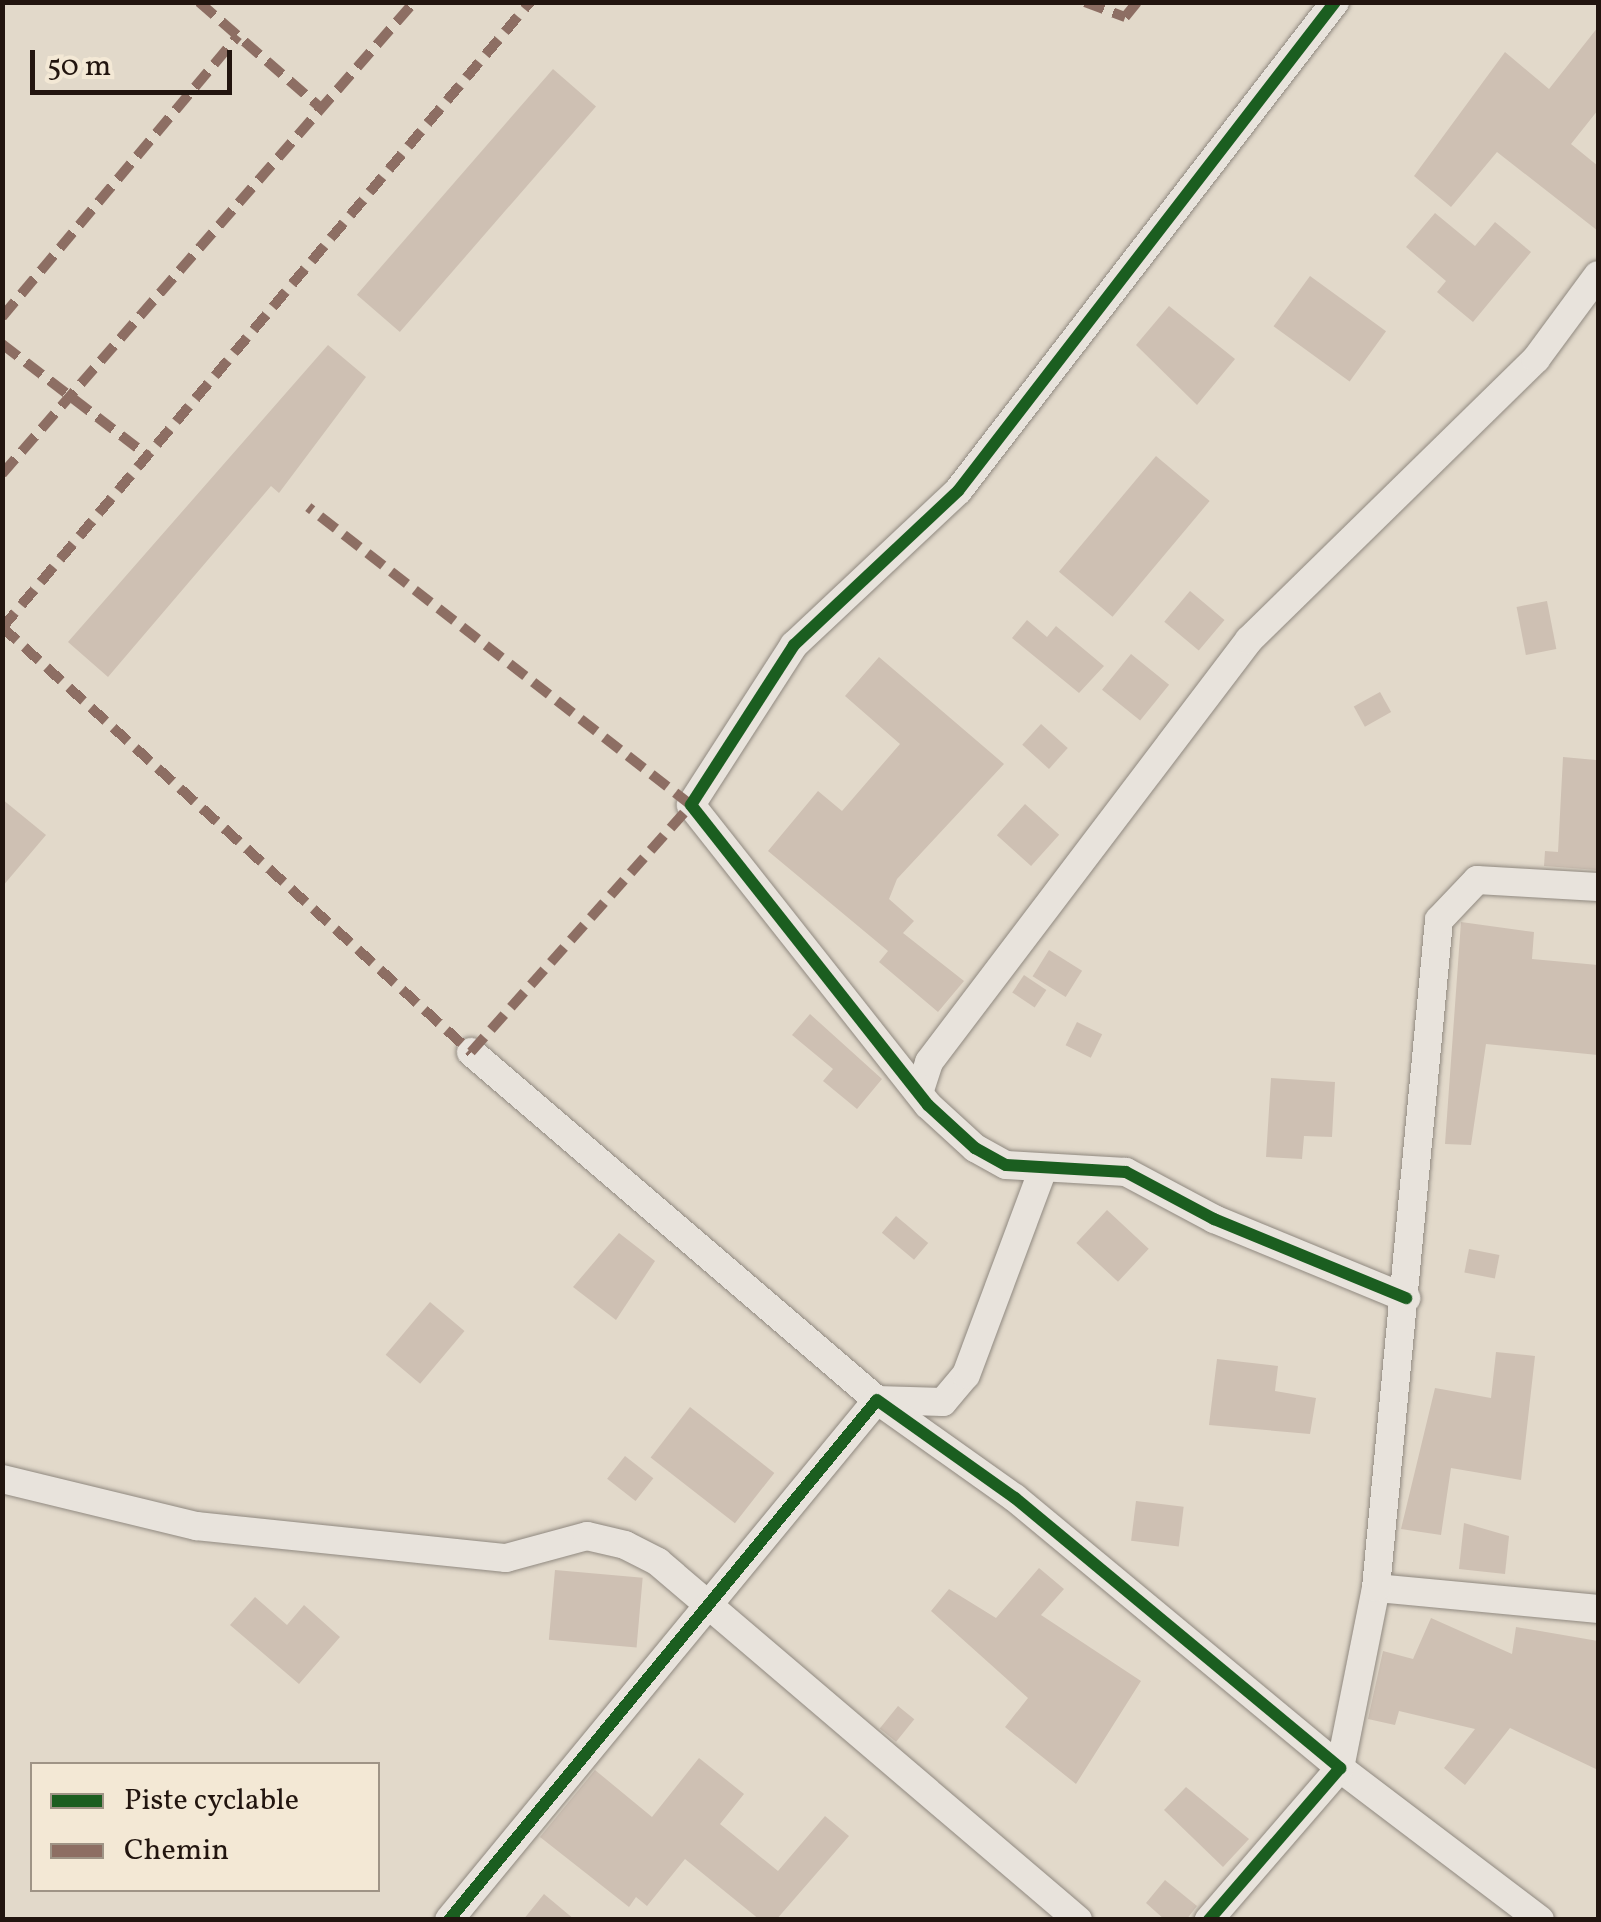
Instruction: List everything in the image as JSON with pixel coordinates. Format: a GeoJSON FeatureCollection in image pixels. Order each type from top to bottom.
{"type":"FeatureCollection","features":[{"type":"Feature","properties":{"kind":"street"},"geometry":{"type":"LineString","coordinates":[[1335,2],[958,491],[794,645],[692,804],[974,1148],[1006,1165],[1126,1172],[1214,1220],[1406,1298]]}},
{"type":"Feature","properties":{"kind":"street"},"geometry":{"type":"LineString","coordinates":[[922,1087],[929,1062],[1249,640],[1536,359],[1598,275]]}},
{"type":"Feature","properties":{"kind":"street"},"geometry":{"type":"LineString","coordinates":[[1209,1920],[1340,1768],[1376,1588],[1406,1298],[1438,920],[1478,880],[1598,886]]}},
{"type":"Feature","properties":{"kind":"street"},"geometry":{"type":"LineString","coordinates":[[471,1052],[877,1400],[1015,1498],[1340,1768],[1540,1920]]}},
{"type":"Feature","properties":{"kind":"street"},"geometry":{"type":"LineString","coordinates":[[877,1400],[943,1402],[966,1375],[1043,1169]]}},
{"type":"Feature","properties":{"kind":"street"},"geometry":{"type":"LineString","coordinates":[[449,1920],[877,1400]]}},
{"type":"Feature","properties":{"kind":"street"},"geometry":{"type":"LineString","coordinates":[[2,1480],[196,1526],[506,1558],[587,1536],[658,1562],[706,1610],[925,1783],[1078,1920]]}},
{"type":"Feature","properties":{"kind":"street"},"geometry":{"type":"LineString","coordinates":[[1376,1588],[1598,1609]]}},
{"type":"Feature","properties":{"kind":"building"},"geometry":{"type":"Polygon","coordinates":[[[1598,27],[1598,110],[1571,144],[1598,166],[1598,231],[1497,152],[1451,207],[1414,176],[1505,52],[1549,89],[1598,27]]]}},
{"type":"Feature","properties":{"kind":"building"},"geometry":{"type":"Polygon","coordinates":[[[553,69],[596,106],[400,332],[357,295],[553,69]]]}},
{"type":"Feature","properties":{"kind":"building"},"geometry":{"type":"Polygon","coordinates":[[[1435,213],[1475,246],[1495,222],[1531,252],[1473,322],[1437,292],[1446,281],[1406,247],[1435,213]]]}},
{"type":"Feature","properties":{"kind":"building"},"geometry":{"type":"Polygon","coordinates":[[[1310,276],[1386,331],[1350,381],[1274,326],[1310,276]]]}},
{"type":"Feature","properties":{"kind":"building"},"geometry":{"type":"Polygon","coordinates":[[[1169,306],[1235,359],[1197,405],[1136,345],[1169,306]]]}},
{"type":"Feature","properties":{"kind":"building"},"geometry":{"type":"Polygon","coordinates":[[[328,345],[366,377],[279,493],[271,486],[108,677],[68,642],[328,345]]]}},
{"type":"Feature","properties":{"kind":"building"},"geometry":{"type":"Polygon","coordinates":[[[1156,456],[1210,501],[1113,617],[1059,572],[1156,456]]]}},
{"type":"Feature","properties":{"kind":"building"},"geometry":{"type":"Polygon","coordinates":[[[1190,591],[1224,620],[1199,651],[1164,622],[1190,591]]]}},
{"type":"Feature","properties":{"kind":"building"},"geometry":{"type":"Polygon","coordinates":[[[1547,601],[1556,649],[1526,655],[1517,607],[1547,601]]]}},
{"type":"Feature","properties":{"kind":"building"},"geometry":{"type":"Polygon","coordinates":[[[1027,620],[1047,637],[1056,626],[1104,666],[1079,693],[1012,638],[1027,620]]]}},
{"type":"Feature","properties":{"kind":"building"},"geometry":{"type":"Polygon","coordinates":[[[1131,654],[1169,685],[1140,721],[1102,690],[1131,654]]]}},
{"type":"Feature","properties":{"kind":"building"},"geometry":{"type":"Polygon","coordinates":[[[879,657],[1004,764],[897,879],[889,899],[914,921],[903,933],[964,981],[938,1012],[879,962],[888,951],[768,851],[818,791],[842,811],[900,744],[845,696],[879,657]]]}},
{"type":"Feature","properties":{"kind":"building"},"geometry":{"type":"Polygon","coordinates":[[[1380,692],[1391,712],[1365,727],[1354,707],[1380,692]]]}},
{"type":"Feature","properties":{"kind":"building"},"geometry":{"type":"Polygon","coordinates":[[[1041,724],[1068,748],[1049,769],[1022,745],[1041,724]]]}},
{"type":"Feature","properties":{"kind":"building"},"geometry":{"type":"Polygon","coordinates":[[[1563,757],[1596,760],[1598,870],[1544,866],[1545,851],[1558,852],[1563,757]]]}},
{"type":"Feature","properties":{"kind":"building"},"geometry":{"type":"Polygon","coordinates":[[[2,799],[46,835],[2,887],[2,799]]]}},
{"type":"Feature","properties":{"kind":"building"},"geometry":{"type":"Polygon","coordinates":[[[1025,804],[1059,835],[1031,866],[997,835],[1025,804]]]}},
{"type":"Feature","properties":{"kind":"building"},"geometry":{"type":"Polygon","coordinates":[[[1461,922],[1534,932],[1532,959],[1598,965],[1598,1055],[1486,1044],[1471,1145],[1445,1144],[1461,922]]]}},
{"type":"Feature","properties":{"kind":"building"},"geometry":{"type":"Polygon","coordinates":[[[1049,950],[1082,971],[1066,997],[1033,976],[1049,950]]]}},
{"type":"Feature","properties":{"kind":"building"},"geometry":{"type":"Polygon","coordinates":[[[1024,975],[1046,990],[1035,1008],[1012,992],[1024,975]]]}},
{"type":"Feature","properties":{"kind":"building"},"geometry":{"type":"Polygon","coordinates":[[[810,1014],[882,1079],[857,1109],[823,1081],[833,1069],[792,1035],[810,1014]]]}},
{"type":"Feature","properties":{"kind":"building"},"geometry":{"type":"Polygon","coordinates":[[[1077,1022],[1102,1034],[1091,1058],[1066,1045],[1077,1022]]]}},
{"type":"Feature","properties":{"kind":"building"},"geometry":{"type":"Polygon","coordinates":[[[1271,1078],[1335,1082],[1332,1137],[1304,1136],[1302,1159],[1266,1157],[1271,1078]]]}},
{"type":"Feature","properties":{"kind":"building"},"geometry":{"type":"Polygon","coordinates":[[[1107,1210],[1149,1249],[1118,1282],[1076,1243],[1107,1210]]]}},
{"type":"Feature","properties":{"kind":"building"},"geometry":{"type":"Polygon","coordinates":[[[896,1216],[928,1243],[914,1260],[882,1233],[896,1216]]]}},
{"type":"Feature","properties":{"kind":"building"},"geometry":{"type":"Polygon","coordinates":[[[619,1233],[655,1261],[616,1320],[573,1287],[619,1233]]]}},
{"type":"Feature","properties":{"kind":"building"},"geometry":{"type":"Polygon","coordinates":[[[1469,1249],[1499,1255],[1495,1278],[1464,1273],[1469,1249]]]}},
{"type":"Feature","properties":{"kind":"building"},"geometry":{"type":"Polygon","coordinates":[[[430,1302],[464,1331],[420,1384],[386,1355],[430,1302]]]}},
{"type":"Feature","properties":{"kind":"building"},"geometry":{"type":"Polygon","coordinates":[[[1496,1352],[1535,1356],[1521,1480],[1451,1468],[1441,1535],[1401,1529],[1435,1388],[1491,1398],[1496,1352]]]}},
{"type":"Feature","properties":{"kind":"building"},"geometry":{"type":"Polygon","coordinates":[[[1217,1359],[1278,1366],[1275,1391],[1316,1398],[1310,1434],[1209,1425],[1217,1359]]]}},
{"type":"Feature","properties":{"kind":"building"},"geometry":{"type":"Polygon","coordinates":[[[690,1407],[774,1473],[735,1523],[651,1457],[690,1407]]]}},
{"type":"Feature","properties":{"kind":"building"},"geometry":{"type":"Polygon","coordinates":[[[625,1456],[653,1478],[636,1501],[607,1479],[625,1456]]]}},
{"type":"Feature","properties":{"kind":"building"},"geometry":{"type":"Polygon","coordinates":[[[1136,1501],[1184,1507],[1179,1547],[1131,1541],[1136,1501]]]}},
{"type":"Feature","properties":{"kind":"building"},"geometry":{"type":"Polygon","coordinates":[[[1464,1523],[1509,1536],[1505,1574],[1459,1569],[1464,1523]]]}},
{"type":"Feature","properties":{"kind":"building"},"geometry":{"type":"Polygon","coordinates":[[[1039,1568],[1064,1589],[1041,1615],[1141,1681],[1076,1784],[1005,1727],[1028,1698],[931,1611],[949,1589],[996,1618],[1039,1568]]]}},
{"type":"Feature","properties":{"kind":"building"},"geometry":{"type":"Polygon","coordinates":[[[555,1570],[643,1578],[637,1647],[549,1640],[555,1570]]]}},
{"type":"Feature","properties":{"kind":"building"},"geometry":{"type":"Polygon","coordinates":[[[255,1597],[287,1625],[304,1605],[340,1637],[299,1684],[230,1625],[255,1597]]]}},
{"type":"Feature","properties":{"kind":"building"},"geometry":{"type":"Polygon","coordinates":[[[1431,1618],[1512,1654],[1516,1627],[1598,1641],[1598,1770],[1510,1728],[1465,1785],[1444,1768],[1475,1729],[1399,1711],[1395,1725],[1368,1719],[1383,1651],[1413,1659],[1431,1618]]]}},
{"type":"Feature","properties":{"kind":"building"},"geometry":{"type":"Polygon","coordinates":[[[898,1706],[914,1719],[896,1742],[880,1729],[898,1706]]]}},
{"type":"Feature","properties":{"kind":"building"},"geometry":{"type":"Polygon","coordinates":[[[699,1758],[744,1794],[720,1824],[778,1871],[825,1816],[849,1836],[776,1920],[760,1920],[685,1859],[647,1906],[636,1897],[629,1907],[540,1837],[595,1770],[652,1817],[699,1758]]]}},
{"type":"Feature","properties":{"kind":"building"},"geometry":{"type":"Polygon","coordinates":[[[1186,1787],[1249,1839],[1223,1867],[1164,1810],[1186,1787]]]}},
{"type":"Feature","properties":{"kind":"building"},"geometry":{"type":"Polygon","coordinates":[[[1165,1880],[1197,1906],[1186,1920],[1165,1920],[1146,1903],[1165,1880]]]}},
{"type":"Feature","properties":{"kind":"building"},"geometry":{"type":"Polygon","coordinates":[[[544,1894],[575,1920],[523,1920],[544,1894]]]}},
{"type":"Feature","properties":{"kind":"marked path"},"geometry":{"type":"LineString","coordinates":[[199,2],[322,109]]}},
{"type":"Feature","properties":{"kind":"marked path"},"geometry":{"type":"LineString","coordinates":[[2,474],[414,2]]}},
{"type":"Feature","properties":{"kind":"marked path"},"geometry":{"type":"LineString","coordinates":[[2,628],[530,2]]}},
{"type":"Feature","properties":{"kind":"marked path"},"geometry":{"type":"LineString","coordinates":[[1085,2],[1125,17],[1137,2]]}},
{"type":"Feature","properties":{"kind":"marked path"},"geometry":{"type":"LineString","coordinates":[[2,317],[238,36]]}},
{"type":"Feature","properties":{"kind":"marked path"},"geometry":{"type":"LineString","coordinates":[[2,344],[148,456]]}},
{"type":"Feature","properties":{"kind":"marked path"},"geometry":{"type":"LineString","coordinates":[[2,627],[471,1052],[691,805],[308,507]]}},
{"type":"Feature","properties":{"kind":"cycle path"},"geometry":{"type":"LineString","coordinates":[[1335,2],[958,491],[794,645],[691,805],[928,1105],[975,1148],[1006,1165],[1126,1172],[1214,1219],[1406,1298]]}},
{"type":"Feature","properties":{"kind":"cycle path"},"geometry":{"type":"LineString","coordinates":[[449,1920],[877,1400],[1015,1498],[1340,1768],[1209,1920]]}}]}
